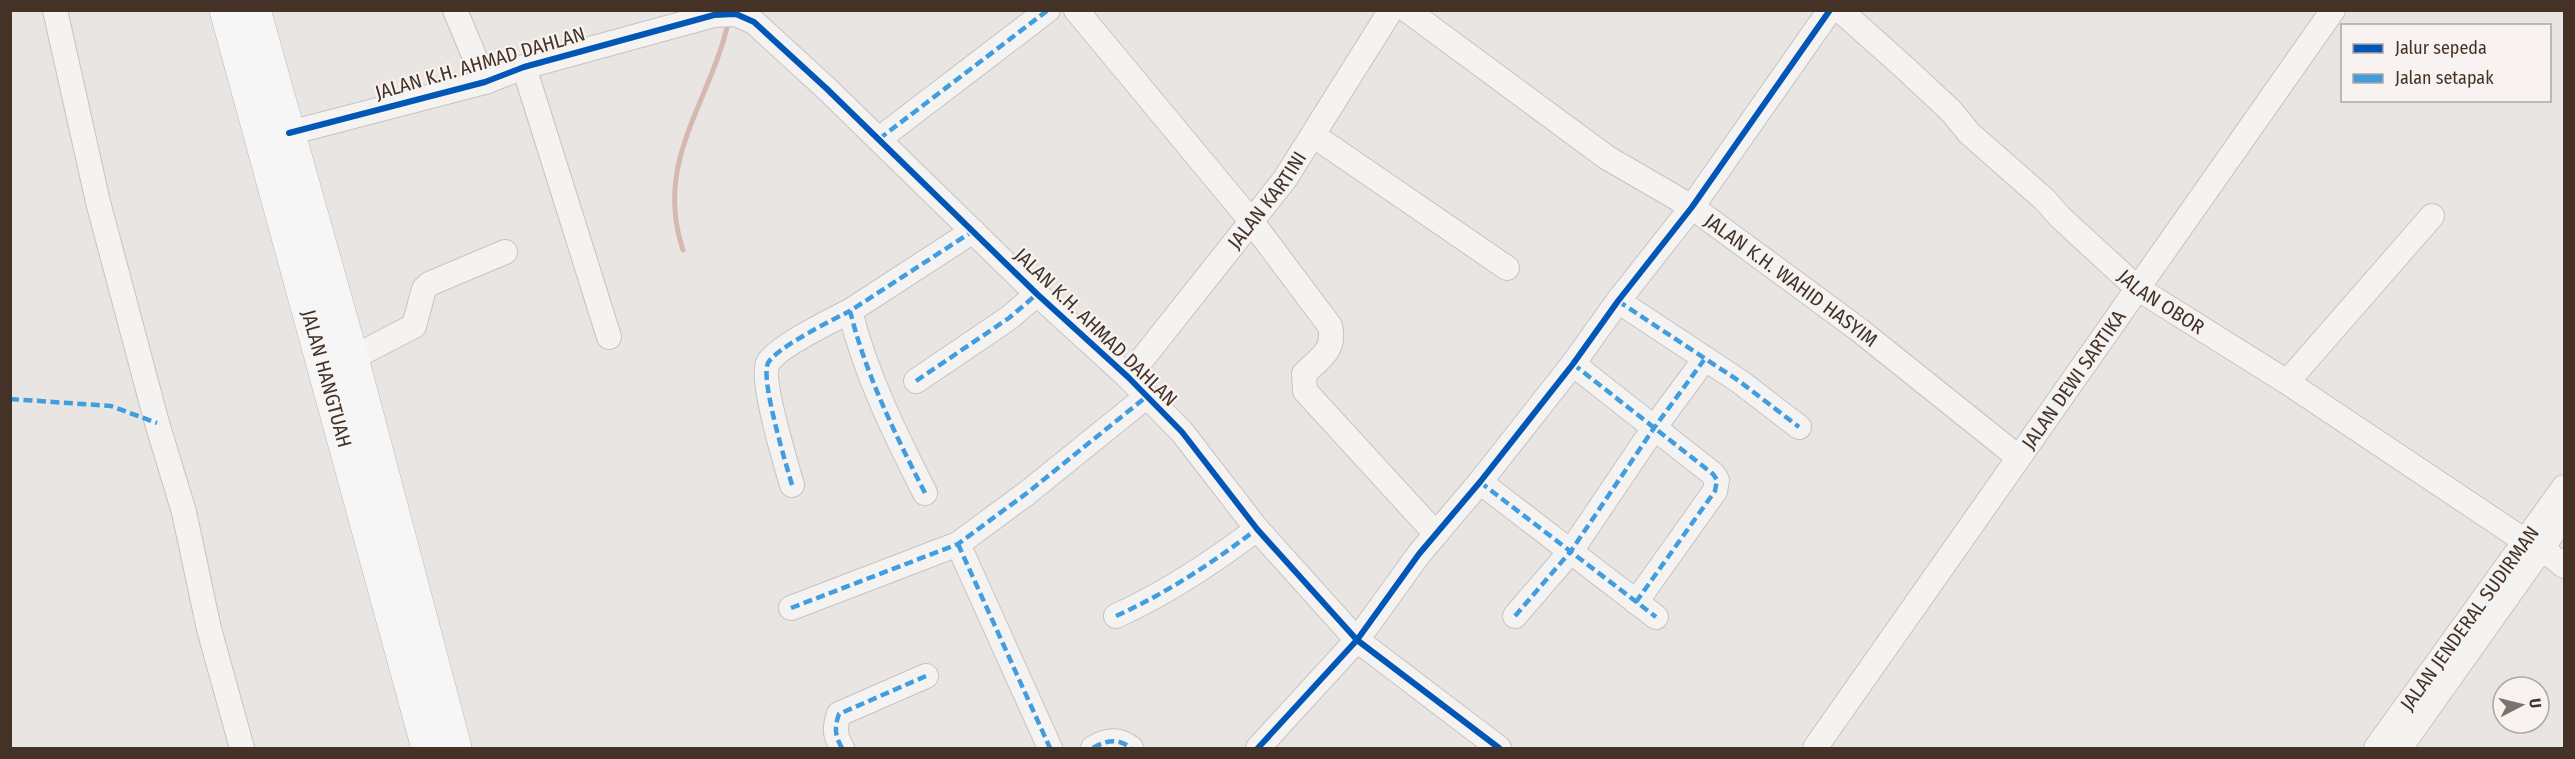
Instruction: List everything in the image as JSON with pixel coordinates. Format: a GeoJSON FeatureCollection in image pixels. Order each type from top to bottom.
{"type":"FeatureCollection","features":[{"type":"Feature","properties":{"kind":"highway","name":"JALAN HANGTUAH"},"geometry":{"type":"LineString","coordinates":[[226,10],[321,301],[352,358],[455,748]]}},
{"type":"Feature","properties":{"kind":"highway","name":"JALAN HANGTUAH"},"geometry":{"type":"LineString","coordinates":[[254,10],[290,133],[321,301],[428,748]]}},
{"type":"Feature","properties":{"kind":"street"},"geometry":{"type":"LineString","coordinates":[[55,10],[98,202],[157,423],[184,512],[209,629],[242,748]]}},
{"type":"Feature","properties":{"kind":"street"},"geometry":{"type":"LineString","coordinates":[[455,10],[484,82]]}},
{"type":"Feature","properties":{"kind":"street"},"geometry":{"type":"LineString","coordinates":[[879,139],[1048,10]]}},
{"type":"Feature","properties":{"kind":"street"},"geometry":{"type":"LineString","coordinates":[[1076,10],[1252,222],[1330,326],[1333,336],[1331,347],[1304,374],[1305,391],[1436,534]]}},
{"type":"Feature","properties":{"kind":"street","name":"JALAN KARTINI"},"geometry":{"type":"LineString","coordinates":[[1128,377],[1285,179],[1391,10]]}},
{"type":"Feature","properties":{"kind":"street","name":"JALAN K.H. WAHID HASYIM"},"geometry":{"type":"LineString","coordinates":[[1407,10],[1606,157],[1692,207],[1858,329],[2018,457]]}},
{"type":"Feature","properties":{"kind":"street"},"geometry":{"type":"LineString","coordinates":[[1258,748],[1357,640],[1436,534],[1573,364],[1618,301],[1692,207],[1830,10]]}},
{"type":"Feature","properties":{"kind":"street","name":"JALAN OBOR"},"geometry":{"type":"LineString","coordinates":[[1840,10],[1951,111],[1969,133],[2045,200],[2136,288],[2288,382],[2565,566]]}},
{"type":"Feature","properties":{"kind":"street","name":"JALAN DEWI SARTIKA"},"geometry":{"type":"LineString","coordinates":[[1815,748],[2333,10]]}},
{"type":"Feature","properties":{"kind":"street","name":"JALAN K.H. AHMAD DAHLAN"},"geometry":{"type":"LineString","coordinates":[[290,133],[484,82],[524,67],[725,15],[754,22],[879,139],[1037,294],[1128,377],[1146,398],[1182,432],[1257,529],[1357,640],[1499,748]]}},
{"type":"Feature","properties":{"kind":"street"},"geometry":{"type":"LineString","coordinates":[[524,67],[609,338]]}},
{"type":"Feature","properties":{"kind":"street"},"geometry":{"type":"LineString","coordinates":[[1313,135],[1507,268]]}},
{"type":"Feature","properties":{"kind":"street"},"geometry":{"type":"LineString","coordinates":[[2288,382],[2432,216]]}},
{"type":"Feature","properties":{"kind":"street"},"geometry":{"type":"LineString","coordinates":[[792,485],[767,385],[767,365],[772,358],[792,344],[850,311],[973,231]]}},
{"type":"Feature","properties":{"kind":"street"},"geometry":{"type":"LineString","coordinates":[[352,358],[414,326],[424,290],[429,284],[505,252]]}},
{"type":"Feature","properties":{"kind":"street"},"geometry":{"type":"LineString","coordinates":[[916,381],[1009,318],[1037,294]]}},
{"type":"Feature","properties":{"kind":"street"},"geometry":{"type":"LineString","coordinates":[[1618,301],[1739,381],[1799,427]]}},
{"type":"Feature","properties":{"kind":"street"},"geometry":{"type":"LineString","coordinates":[[850,311],[856,336],[887,419],[925,493]]}},
{"type":"Feature","properties":{"kind":"street"},"geometry":{"type":"LineString","coordinates":[[1515,616],[1571,551],[1654,428],[1704,360]]}},
{"type":"Feature","properties":{"kind":"street"},"geometry":{"type":"LineString","coordinates":[[1573,364],[1713,474],[1717,485],[1636,602]]}},
{"type":"Feature","properties":{"kind":"street"},"geometry":{"type":"LineString","coordinates":[[790,608],[958,544],[1027,494],[1146,398]]}},
{"type":"Feature","properties":{"kind":"street"},"geometry":{"type":"LineString","coordinates":[[1480,482],[1656,617]]}},
{"type":"Feature","properties":{"kind":"street","name":"JALAN JENDERAL SUDIRMAN"},"geometry":{"type":"LineString","coordinates":[[2400,748],[2472,644],[2534,545],[2565,487]]}},
{"type":"Feature","properties":{"kind":"street","name":"JALAN JENDERAL SUDIRMAN"},"geometry":{"type":"LineString","coordinates":[[2376,748],[2534,545],[2565,517]]}},
{"type":"Feature","properties":{"kind":"street"},"geometry":{"type":"LineString","coordinates":[[1116,616],[1156,598],[1216,561],[1257,529]]}},
{"type":"Feature","properties":{"kind":"street"},"geometry":{"type":"LineString","coordinates":[[958,544],[1050,748]]}},
{"type":"Feature","properties":{"kind":"street"},"geometry":{"type":"LineString","coordinates":[[842,748],[836,737],[835,726],[839,714],[926,676]]}},
{"type":"Feature","properties":{"kind":"street"},"geometry":{"type":"LineString","coordinates":[[1093,748],[1113,740],[1131,748]]}},
{"type":"Feature","properties":{"kind":"waterway"},"geometry":{"type":"LineString","coordinates":[[683,250],[676,218],[675,188],[680,160],[688,132],[721,49],[729,19]]}},
{"type":"Feature","properties":{"kind":"marked path"},"geometry":{"type":"LineString","coordinates":[[879,139],[1048,10]]}},
{"type":"Feature","properties":{"kind":"marked path"},"geometry":{"type":"LineString","coordinates":[[925,493],[873,381],[850,311],[973,231]]}},
{"type":"Feature","properties":{"kind":"marked path"},"geometry":{"type":"LineString","coordinates":[[916,381],[1009,318],[1037,294]]}},
{"type":"Feature","properties":{"kind":"marked path"},"geometry":{"type":"LineString","coordinates":[[1618,301],[1739,381],[1799,427]]}},
{"type":"Feature","properties":{"kind":"marked path"},"geometry":{"type":"LineString","coordinates":[[792,485],[770,403],[766,372],[768,363],[793,342],[850,311]]}},
{"type":"Feature","properties":{"kind":"marked path"},"geometry":{"type":"LineString","coordinates":[[1515,616],[1571,551],[1654,428],[1704,360]]}},
{"type":"Feature","properties":{"kind":"marked path"},"geometry":{"type":"LineString","coordinates":[[1573,364],[1713,474],[1717,480],[1715,491],[1636,602]]}},
{"type":"Feature","properties":{"kind":"marked path"},"geometry":{"type":"LineString","coordinates":[[791,608],[958,544],[1027,493],[1146,397]]}},
{"type":"Feature","properties":{"kind":"marked path"},"geometry":{"type":"LineString","coordinates":[[10,399],[111,406],[157,423]]}},
{"type":"Feature","properties":{"kind":"marked path"},"geometry":{"type":"LineString","coordinates":[[1480,482],[1656,617]]}},
{"type":"Feature","properties":{"kind":"marked path"},"geometry":{"type":"LineString","coordinates":[[1116,616],[1189,577],[1257,529]]}},
{"type":"Feature","properties":{"kind":"marked path"},"geometry":{"type":"LineString","coordinates":[[958,544],[1050,748]]}},
{"type":"Feature","properties":{"kind":"marked path"},"geometry":{"type":"LineString","coordinates":[[842,748],[836,732],[839,714],[926,676]]}},
{"type":"Feature","properties":{"kind":"marked path"},"geometry":{"type":"LineString","coordinates":[[1093,748],[1112,741],[1131,748]]}},
{"type":"Feature","properties":{"kind":"cycle path"},"geometry":{"type":"LineString","coordinates":[[1258,748],[1357,640],[1419,554],[1480,482],[1573,364],[1618,301],[1692,207],[1830,10]]}},
{"type":"Feature","properties":{"kind":"cycle path"},"geometry":{"type":"LineString","coordinates":[[289,133],[485,82],[524,67],[714,15],[736,14],[754,22],[827,89],[1037,294],[1128,377],[1182,432],[1257,529],[1357,640],[1499,748]]}}]}
